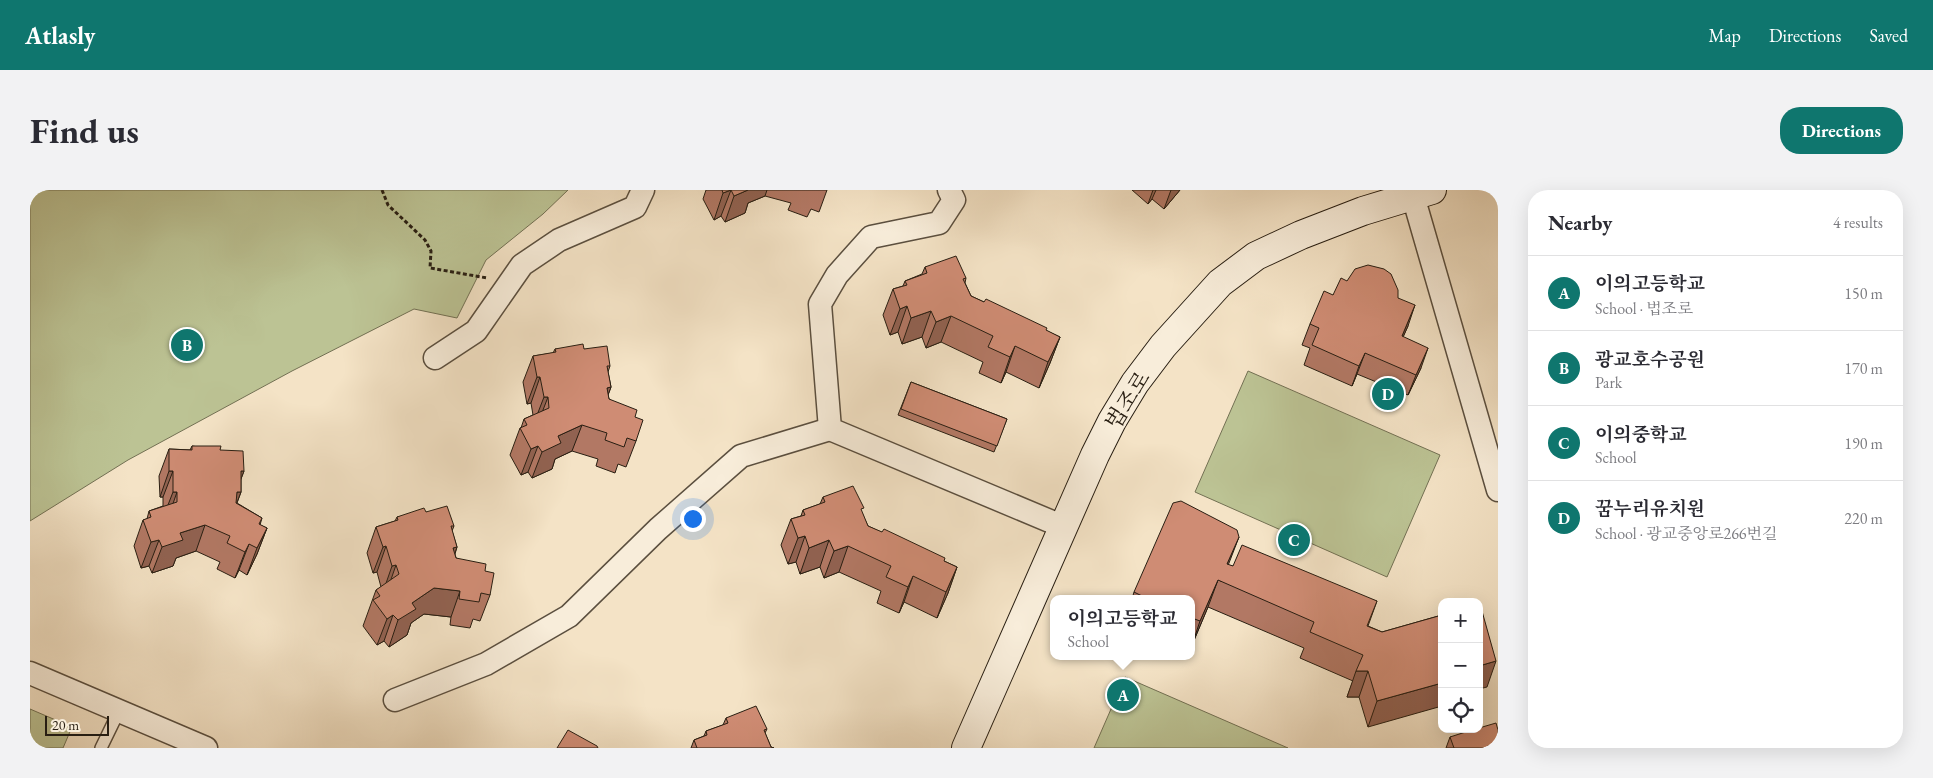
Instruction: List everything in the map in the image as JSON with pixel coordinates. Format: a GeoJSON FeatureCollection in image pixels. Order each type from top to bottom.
{"type":"FeatureCollection","features":[{"type":"Feature","properties":{"kind":"street"},"geometry":{"type":"LineString","coordinates":[[435,358],[476,331],[522,265],[559,240],[635,207],[643,190]]}},
{"type":"Feature","properties":{"kind":"street"},"geometry":{"type":"LineString","coordinates":[[830,429],[820,304],[837,275],[871,237],[939,223],[954,200],[949,190]]}},
{"type":"Feature","properties":{"kind":"street"},"geometry":{"type":"LineString","coordinates":[[1423,193],[1498,490]]}},
{"type":"Feature","properties":{"kind":"street","name":"법조로"},"geometry":{"type":"LineString","coordinates":[[966,748],[1094,455],[1112,420],[1135,383],[1163,346],[1220,283],[1256,256],[1363,211],[1423,193]]}},
{"type":"Feature","properties":{"kind":"street"},"geometry":{"type":"LineString","coordinates":[[395,700],[486,664],[569,616],[658,529],[741,456],[830,429],[1064,527]]}},
{"type":"Feature","properties":{"kind":"street"},"geometry":{"type":"LineString","coordinates":[[30,673],[206,748]]}},
{"type":"Feature","properties":{"kind":"lane"},"geometry":{"type":"LineString","coordinates":[[102,748],[119,711]]}},
{"type":"Feature","properties":{"kind":"path"},"geometry":{"type":"LineString","coordinates":[[382,190],[388,205],[425,240],[431,251],[430,268],[488,278]]}},
{"type":"Feature","properties":{"kind":"green space"},"geometry":{"type":"Polygon","coordinates":[[[30,190],[568,190],[543,214],[486,260],[457,318],[414,309],[292,371],[128,460],[30,521],[30,190]]]}},
{"type":"Feature","properties":{"kind":"green space"},"geometry":{"type":"Polygon","coordinates":[[[1248,371],[1440,455],[1387,577],[1195,492],[1248,371]]]}},
{"type":"Feature","properties":{"kind":"green space"},"geometry":{"type":"Polygon","coordinates":[[[1125,677],[1288,748],[1094,748],[1125,677]]]}},
{"type":"Feature","properties":{"kind":"green space"},"geometry":{"type":"Polygon","coordinates":[[[30,709],[72,727],[63,748],[30,748],[30,709]]]}},
{"type":"Feature","properties":{"kind":"building"},"geometry":{"type":"Polygon","coordinates":[[[731,190],[748,190],[734,196],[731,190]]]}},
{"type":"Feature","properties":{"kind":"building"},"geometry":{"type":"Polygon","coordinates":[[[956,256],[966,278],[963,279],[971,296],[984,302],[986,299],[1047,328],[1046,330],[1060,337],[1048,362],[1015,346],[1010,357],[988,347],[993,336],[951,316],[936,322],[931,311],[911,318],[907,306],[900,309],[893,289],[907,285],[905,281],[927,273],[925,267],[956,256]]]}},
{"type":"Feature","properties":{"kind":"building"},"geometry":{"type":"Polygon","coordinates":[[[1368,265],[1384,269],[1391,274],[1398,290],[1398,298],[1415,305],[1402,336],[1428,348],[1416,375],[1365,353],[1359,366],[1312,345],[1319,328],[1310,324],[1324,291],[1333,295],[1341,278],[1347,281],[1355,269],[1368,265]]]}},
{"type":"Feature","properties":{"kind":"building"},"geometry":{"type":"Polygon","coordinates":[[[583,344],[584,349],[607,346],[610,366],[607,366],[611,387],[607,388],[609,399],[637,410],[635,417],[643,420],[636,441],[627,438],[624,447],[605,440],[607,433],[582,425],[558,436],[561,443],[542,452],[538,446],[531,449],[520,428],[527,425],[524,419],[549,408],[548,397],[544,397],[540,377],[537,377],[533,356],[556,352],[555,349],[583,344]]]}},
{"type":"Feature","properties":{"kind":"building"},"geometry":{"type":"Polygon","coordinates":[[[911,382],[1007,419],[997,446],[901,409],[911,382]]]}},
{"type":"Feature","properties":{"kind":"building"},"geometry":{"type":"Polygon","coordinates":[[[192,446],[221,446],[220,450],[243,451],[244,471],[241,471],[241,492],[237,492],[236,503],[262,518],[259,524],[267,528],[257,548],[249,544],[245,552],[227,543],[230,536],[205,525],[180,533],[183,540],[162,547],[159,540],[151,542],[143,520],[151,517],[149,511],[177,502],[177,492],[173,492],[173,471],[169,471],[169,449],[192,450],[192,446]]]}},
{"type":"Feature","properties":{"kind":"building"},"geometry":{"type":"Polygon","coordinates":[[[853,486],[864,508],[861,509],[868,526],[882,532],[884,529],[945,558],[944,561],[957,567],[946,592],[913,576],[908,587],[886,577],[891,566],[848,546],[834,551],[829,540],[809,548],[805,536],[798,538],[791,519],[805,515],[803,510],[825,502],[823,497],[853,486]]]}},
{"type":"Feature","properties":{"kind":"building"},"geometry":{"type":"Polygon","coordinates":[[[1181,501],[1237,530],[1239,537],[1227,564],[1233,566],[1242,545],[1377,601],[1367,626],[1382,632],[1438,616],[1438,684],[1377,701],[1368,671],[1356,671],[1363,655],[1310,632],[1314,622],[1218,580],[1200,621],[1195,619],[1195,595],[1140,595],[1134,592],[1173,503],[1181,501]]]}},
{"type":"Feature","properties":{"kind":"building"},"geometry":{"type":"Polygon","coordinates":[[[447,506],[454,526],[451,526],[457,547],[453,548],[456,558],[486,564],[485,571],[494,573],[490,595],[481,593],[479,602],[459,599],[460,591],[434,588],[412,603],[416,609],[398,620],[393,615],[387,619],[373,600],[380,596],[376,590],[399,574],[396,565],[392,566],[386,546],[383,547],[376,527],[398,520],[397,517],[424,508],[426,512],[447,506]]]}},
{"type":"Feature","properties":{"kind":"building"},"geometry":{"type":"Polygon","coordinates":[[[1483,615],[1496,661],[1483,665],[1483,615]]]}},
{"type":"Feature","properties":{"kind":"building"},"geometry":{"type":"Polygon","coordinates":[[[756,706],[767,729],[764,730],[771,747],[774,748],[697,748],[694,740],[707,735],[706,731],[728,723],[726,718],[756,706]]]}},
{"type":"Feature","properties":{"kind":"building"},"geometry":{"type":"Polygon","coordinates":[[[1496,723],[1498,748],[1454,748],[1450,737],[1462,733],[1483,733],[1483,727],[1496,723]]]}},
{"type":"Feature","properties":{"kind":"building"},"geometry":{"type":"Polygon","coordinates":[[[568,730],[597,746],[598,748],[557,748],[568,730]]]}},
{"type":"Feature","properties":{"kind":"place","name":"광교호수공원"},"geometry":{"type":"Point","coordinates":[187,345]}},
{"type":"Feature","properties":{"kind":"place","name":"꿈누리유치원"},"geometry":{"type":"Point","coordinates":[1388,394]}},
{"type":"Feature","properties":{"kind":"place","name":"이의중학교"},"geometry":{"type":"Point","coordinates":[1294,540]}},
{"type":"Feature","properties":{"kind":"place","name":"이의고등학교"},"geometry":{"type":"Point","coordinates":[1123,695]}}]}
